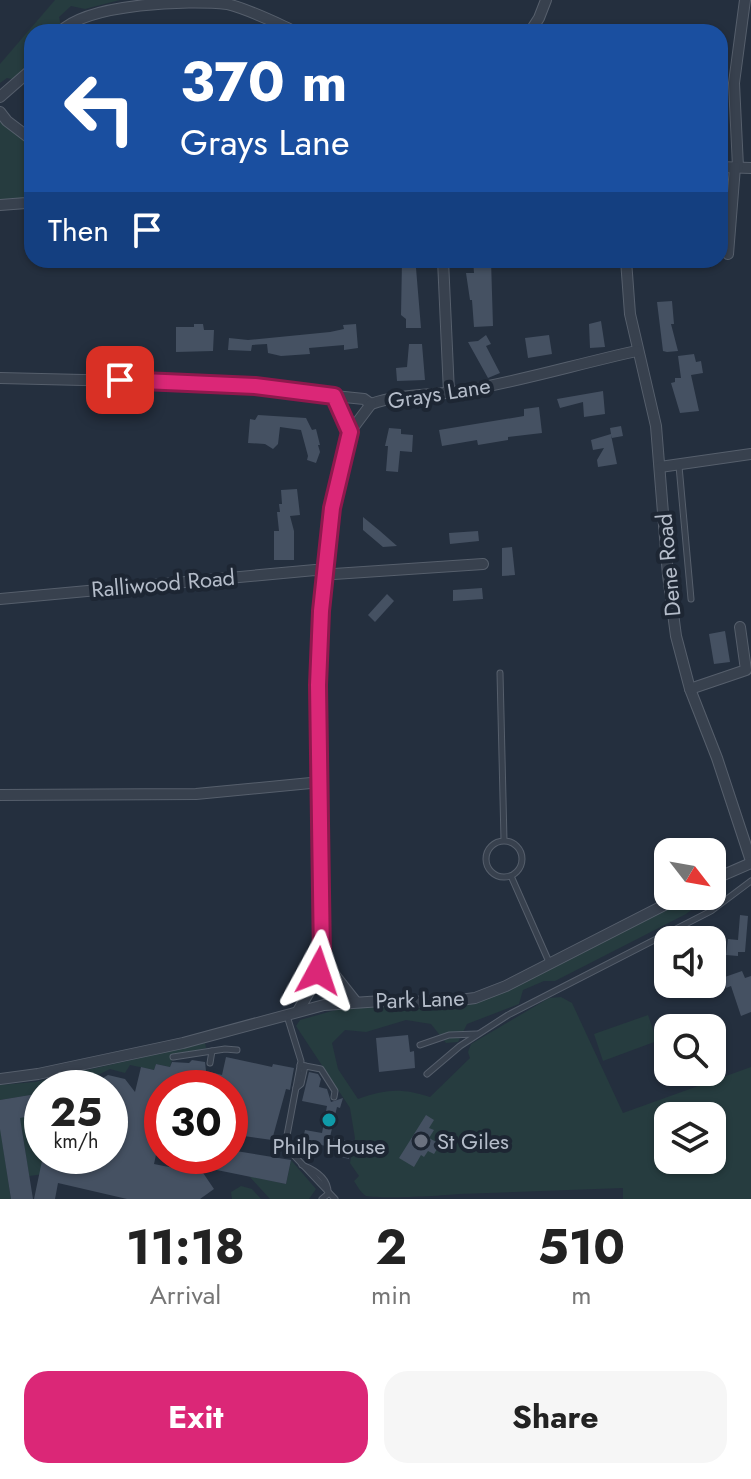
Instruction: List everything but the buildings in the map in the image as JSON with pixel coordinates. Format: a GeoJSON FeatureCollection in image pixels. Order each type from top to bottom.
{"type":"FeatureCollection","features":[{"type":"Feature","properties":{"kind":"street"},"geometry":{"type":"LineString","coordinates":[[535,24],[546,0]]}},
{"type":"Feature","properties":{"kind":"street"},"geometry":{"type":"LineString","coordinates":[[728,254],[736,167],[734,83],[745,0]]}},
{"type":"Feature","properties":{"kind":"street"},"geometry":{"type":"LineString","coordinates":[[68,24],[107,9],[138,4],[210,1],[228,4],[281,24]]}},
{"type":"Feature","properties":{"kind":"street"},"geometry":{"type":"LineString","coordinates":[[0,97],[24,76]]}},
{"type":"Feature","properties":{"kind":"street"},"geometry":{"type":"LineString","coordinates":[[0,112],[24,134]]}},
{"type":"Feature","properties":{"kind":"street"},"geometry":{"type":"LineString","coordinates":[[728,167],[751,168]]}},
{"type":"Feature","properties":{"kind":"street"},"geometry":{"type":"LineString","coordinates":[[0,205],[24,203]]}},
{"type":"Feature","properties":{"kind":"street"},"geometry":{"type":"LineString","coordinates":[[443,268],[449,393]]}},
{"type":"Feature","properties":{"kind":"street","name":"Dene Road"},"geometry":{"type":"LineString","coordinates":[[627,268],[630,314],[651,399],[660,467],[672,618],[690,689],[717,758],[751,862]]}},
{"type":"Feature","properties":{"kind":"street","name":"Grays Lane"},"geometry":{"type":"LineString","coordinates":[[0,378],[207,383],[303,391],[364,399],[371,404],[449,393],[637,351]]}},
{"type":"Feature","properties":{"kind":"street"},"geometry":{"type":"LineString","coordinates":[[334,396],[350,432]]}},
{"type":"Feature","properties":{"kind":"street"},"geometry":{"type":"LineString","coordinates":[[298,1011],[312,987],[322,959],[318,685],[332,508],[350,432],[371,404]]}},
{"type":"Feature","properties":{"kind":"street"},"geometry":{"type":"LineString","coordinates":[[660,467],[751,454]]}},
{"type":"Feature","properties":{"kind":"street","name":"Ralliwood Road"},"geometry":{"type":"LineString","coordinates":[[0,599],[210,578],[483,564]]}},
{"type":"Feature","properties":{"kind":"street"},"geometry":{"type":"LineString","coordinates":[[690,689],[748,669],[740,627]]}},
{"type":"Feature","properties":{"kind":"street"},"geometry":{"type":"LineString","coordinates":[[0,795],[196,794],[321,782]]}},
{"type":"Feature","properties":{"kind":"street"},"geometry":{"type":"LineString","coordinates":[[726,874],[751,862]]}},
{"type":"Feature","properties":{"kind":"street","name":"Park Lane"},"geometry":{"type":"LineString","coordinates":[[0,1079],[170,1046],[298,1011],[356,1002],[463,1000],[489,993],[654,910]]}},
{"type":"Feature","properties":{"kind":"street"},"geometry":{"type":"LineString","coordinates":[[322,959],[356,1002]]}},
{"type":"Feature","properties":{"kind":"lane","name":"Dene Road"},"geometry":{"type":"LineString","coordinates":[[679,465],[691,599]]}},
{"type":"Feature","properties":{"kind":"lane"},"geometry":{"type":"LineString","coordinates":[[500,673],[504,840]]}},
{"type":"Feature","properties":{"kind":"lane"},"geometry":{"type":"LineString","coordinates":[[504,840],[489,847],[485,862],[495,875],[511,876]]}},
{"type":"Feature","properties":{"kind":"lane"},"geometry":{"type":"LineString","coordinates":[[504,840],[519,847],[522,855],[522,864],[511,876]]}},
{"type":"Feature","properties":{"kind":"lane"},"geometry":{"type":"LineString","coordinates":[[511,876],[550,963]]}},
{"type":"Feature","properties":{"kind":"lane"},"geometry":{"type":"LineString","coordinates":[[427,1074],[477,1034],[508,1015],[711,911],[751,881]]}},
{"type":"Feature","properties":{"kind":"lane"},"geometry":{"type":"LineString","coordinates":[[287,1015],[302,1064],[285,1146],[335,1199]]}},
{"type":"Feature","properties":{"kind":"lane"},"geometry":{"type":"LineString","coordinates":[[420,1045],[449,1035],[477,1034]]}},
{"type":"Feature","properties":{"kind":"lane"},"geometry":{"type":"LineString","coordinates":[[173,1057],[237,1050]]}},
{"type":"Feature","properties":{"kind":"lane"},"geometry":{"type":"LineString","coordinates":[[210,1063],[212,1051]]}},
{"type":"Feature","properties":{"kind":"lane"},"geometry":{"type":"LineString","coordinates":[[302,1064],[321,1069],[335,1091],[334,1097]]}},
{"type":"Feature","properties":{"kind":"lane"},"geometry":{"type":"LineString","coordinates":[[277,1122],[289,1125]]}},
{"type":"Feature","properties":{"kind":"lane"},"geometry":{"type":"LineString","coordinates":[[322,1199],[328,1194]]}},
{"type":"Feature","properties":{"kind":"green space"},"geometry":{"type":"Polygon","coordinates":[[[55,0],[120,0],[85,9],[71,6],[59,17],[61,24],[34,24],[55,0]]]}},
{"type":"Feature","properties":{"kind":"green space"},"geometry":{"type":"Polygon","coordinates":[[[24,36],[24,68],[16,80],[7,78],[0,83],[0,64],[24,36]]]}},
{"type":"Feature","properties":{"kind":"green space"},"geometry":{"type":"Polygon","coordinates":[[[0,119],[24,140],[24,199],[0,202],[0,119]]]}},
{"type":"Feature","properties":{"kind":"green space"},"geometry":{"type":"Polygon","coordinates":[[[666,910],[691,910],[663,926],[654,926],[654,930],[555,981],[544,981],[523,990],[519,1004],[467,1024],[458,1042],[446,1043],[431,1024],[406,1020],[366,1032],[345,1030],[332,1043],[338,1069],[358,1099],[394,1091],[430,1097],[470,1058],[468,1052],[471,1044],[549,998],[561,997],[572,1003],[623,1113],[698,1086],[726,1086],[726,1076],[751,1067],[751,1199],[623,1199],[623,1188],[366,1196],[354,1181],[359,1176],[350,1163],[355,1138],[350,1108],[296,1026],[300,1020],[350,1006],[475,1003],[505,992],[666,910]]]}},
{"type":"Feature","properties":{"kind":"green space"},"geometry":{"type":"Polygon","coordinates":[[[648,1015],[654,1042],[603,1061],[594,1034],[648,1015]]]}},
{"type":"Feature","properties":{"kind":"green space"},"geometry":{"type":"Polygon","coordinates":[[[205,1043],[206,1048],[173,1056],[170,1067],[156,1064],[154,1070],[130,1065],[127,1070],[87,1070],[205,1043]]]}},
{"type":"Feature","properties":{"kind":"green space"},"geometry":{"type":"Polygon","coordinates":[[[24,1083],[24,1096],[0,1100],[0,1085],[24,1083]]]}},
{"type":"Feature","properties":{"kind":"green space"},"geometry":{"type":"Polygon","coordinates":[[[24,1117],[24,1143],[22,1130],[1,1133],[11,1199],[0,1199],[0,1121],[24,1117]]]}},
{"type":"Feature","properties":{"kind":"green space"},"geometry":{"type":"Polygon","coordinates":[[[291,1160],[316,1189],[309,1199],[270,1199],[249,1176],[286,1184],[291,1160]]]}},
{"type":"Feature","properties":{"kind":"green space"},"geometry":{"type":"Polygon","coordinates":[[[241,1186],[252,1189],[261,1199],[232,1199],[231,1192],[241,1186]]]}},
{"type":"Feature","properties":{"kind":"place","name":"Philp House"},"geometry":{"type":"Point","coordinates":[329,1120]}},
{"type":"Feature","properties":{"kind":"place","name":"St Giles"},"geometry":{"type":"Point","coordinates":[421,1141]}},
{"type":"Feature","properties":{"kind":"route"},"geometry":{"type":"LineString","coordinates":[[120,380],[255,386],[334,396],[347,423],[350,432],[332,508],[321,611],[318,685],[322,959],[318,971]]}}]}
